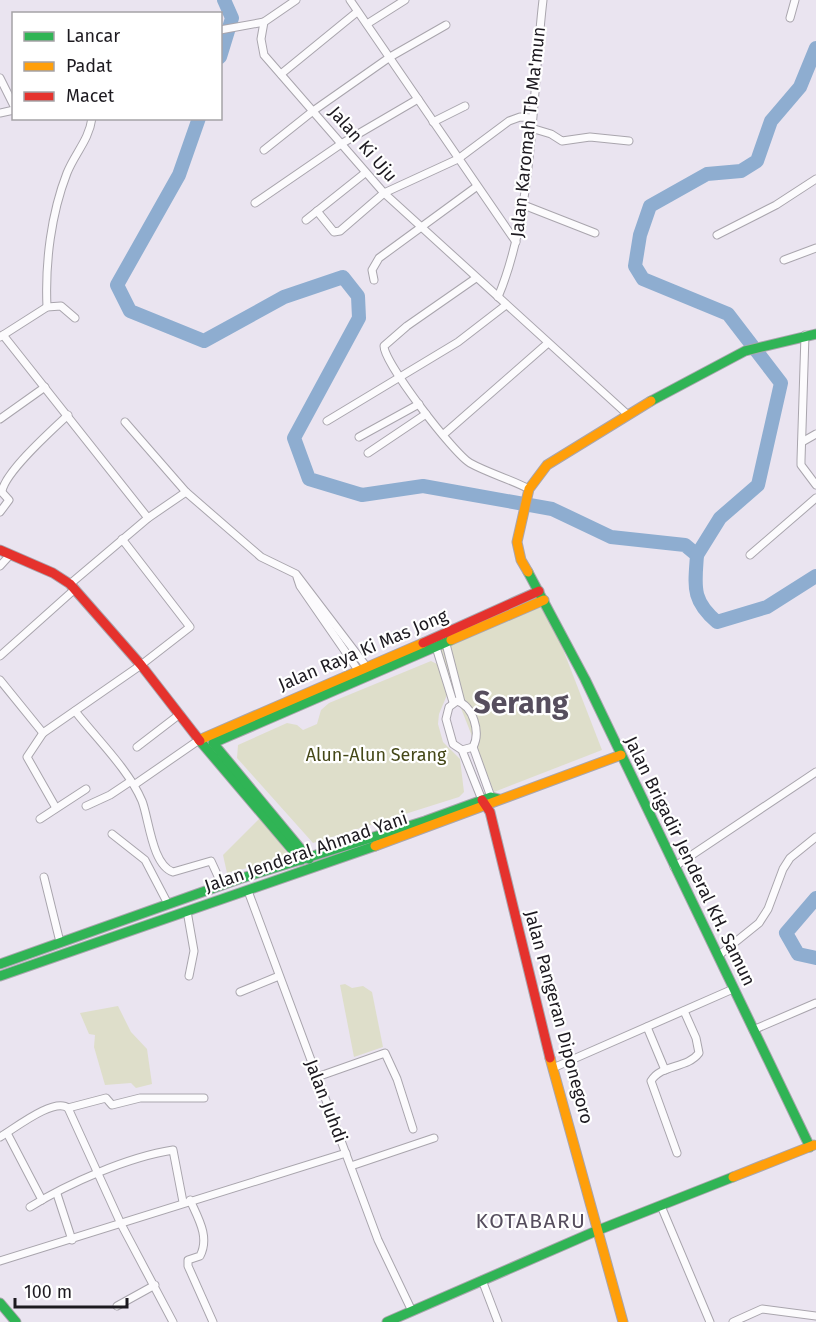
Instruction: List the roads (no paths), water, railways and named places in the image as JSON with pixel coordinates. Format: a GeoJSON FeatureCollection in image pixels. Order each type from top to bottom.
{"type":"FeatureCollection","features":[{"type":"Feature","properties":{"kind":"main road"},"geometry":{"type":"LineString","coordinates":[[246,790],[213,743],[262,716],[436,649],[542,595],[521,560],[518,532],[528,492],[547,465],[627,414],[745,351],[816,334]]}},
{"type":"Feature","properties":{"kind":"main road"},"geometry":{"type":"LineString","coordinates":[[0,550],[53,573],[72,586],[141,665],[199,740],[246,790],[303,857],[316,868]]}},
{"type":"Feature","properties":{"kind":"main road","name":"Jalan Raya Ki Mas Jong"},"geometry":{"type":"LineString","coordinates":[[199,740],[262,716],[362,668],[542,595]]}},
{"type":"Feature","properties":{"kind":"main road","name":"Jalan Brigadir Jenderal KH. Samun"},"geometry":{"type":"LineString","coordinates":[[542,595],[753,1030],[813,1145]]}},
{"type":"Feature","properties":{"kind":"main road","name":"Jalan Jenderal Ahmad Yani"},"geometry":{"type":"LineString","coordinates":[[0,976],[150,922],[316,868],[621,755]]}},
{"type":"Feature","properties":{"kind":"main road","name":"Jalan Jenderal Ahmad Yani"},"geometry":{"type":"LineString","coordinates":[[0,964],[303,857],[490,803]]}},
{"type":"Feature","properties":{"kind":"main road","name":"Jalan Pangeran Diponegoro"},"geometry":{"type":"LineString","coordinates":[[490,803],[553,1068],[578,1153],[596,1231],[623,1322]]}},
{"type":"Feature","properties":{"kind":"main road"},"geometry":{"type":"LineString","coordinates":[[146,911],[150,922]]}},
{"type":"Feature","properties":{"kind":"main road"},"geometry":{"type":"LineString","coordinates":[[387,1322],[411,1309],[596,1231],[813,1145]]}},
{"type":"Feature","properties":{"kind":"main road"},"geometry":{"type":"LineString","coordinates":[[0,1303],[16,1322]]}},
{"type":"Feature","properties":{"kind":"street"},"geometry":{"type":"LineString","coordinates":[[222,30],[264,22],[296,0]]}},
{"type":"Feature","properties":{"kind":"street"},"geometry":{"type":"LineString","coordinates":[[350,0],[476,187],[516,242]]}},
{"type":"Feature","properties":{"kind":"street"},"geometry":{"type":"LineString","coordinates":[[367,24],[405,0]]}},
{"type":"Feature","properties":{"kind":"street","name":"Jalan Karomah Tb Ma'mun"},"geometry":{"type":"LineString","coordinates":[[498,297],[516,242],[531,128],[543,0]]}},
{"type":"Feature","properties":{"kind":"street"},"geometry":{"type":"LineString","coordinates":[[790,18],[795,0]]}},
{"type":"Feature","properties":{"kind":"street"},"geometry":{"type":"LineString","coordinates":[[281,74],[357,12]]}},
{"type":"Feature","properties":{"kind":"street","name":"Jalan Ki Uju"},"geometry":{"type":"LineString","coordinates":[[264,22],[261,48],[264,56],[365,173],[476,278],[627,414]]}},
{"type":"Feature","properties":{"kind":"street"},"geometry":{"type":"LineString","coordinates":[[264,150],[313,111],[390,57],[446,25]]}},
{"type":"Feature","properties":{"kind":"street"},"geometry":{"type":"LineString","coordinates":[[0,78],[12,101]]}},
{"type":"Feature","properties":{"kind":"street"},"geometry":{"type":"LineString","coordinates":[[255,203],[341,144],[418,99]]}},
{"type":"Feature","properties":{"kind":"street"},"geometry":{"type":"LineString","coordinates":[[434,122],[465,106]]}},
{"type":"Feature","properties":{"kind":"street"},"geometry":{"type":"LineString","coordinates":[[317,211],[334,232],[338,232],[384,193],[458,159],[509,121],[520,117],[532,117]]}},
{"type":"Feature","properties":{"kind":"street"},"geometry":{"type":"LineString","coordinates":[[47,307],[46,267],[61,193],[74,156],[90,133],[92,120]]}},
{"type":"Feature","properties":{"kind":"street"},"geometry":{"type":"LineString","coordinates":[[531,128],[568,142],[590,137],[629,141]]}},
{"type":"Feature","properties":{"kind":"street"},"geometry":{"type":"LineString","coordinates":[[306,220],[365,173]]}},
{"type":"Feature","properties":{"kind":"street"},"geometry":{"type":"LineString","coordinates":[[717,235],[776,205],[816,179]]}},
{"type":"Feature","properties":{"kind":"street"},"geometry":{"type":"LineString","coordinates":[[374,280],[372,270],[379,258],[476,187]]}},
{"type":"Feature","properties":{"kind":"street"},"geometry":{"type":"LineString","coordinates":[[521,204],[595,233]]}},
{"type":"Feature","properties":{"kind":"street"},"geometry":{"type":"LineString","coordinates":[[784,260],[815,250]]}},
{"type":"Feature","properties":{"kind":"street"},"geometry":{"type":"LineString","coordinates":[[476,278],[407,326],[384,345],[384,353],[399,379],[426,414],[469,463],[528,492]]}},
{"type":"Feature","properties":{"kind":"street"},"geometry":{"type":"LineString","coordinates":[[327,421],[458,342],[506,304]]}},
{"type":"Feature","properties":{"kind":"street"},"geometry":{"type":"LineString","coordinates":[[75,318],[61,306],[47,307],[1,336],[68,415],[148,518]]}},
{"type":"Feature","properties":{"kind":"street"},"geometry":{"type":"LineString","coordinates":[[805,335],[801,465],[816,485]]}},
{"type":"Feature","properties":{"kind":"street"},"geometry":{"type":"LineString","coordinates":[[444,434],[548,343]]}},
{"type":"Feature","properties":{"kind":"street"},"geometry":{"type":"LineString","coordinates":[[0,418],[45,387]]}},
{"type":"Feature","properties":{"kind":"street"},"geometry":{"type":"LineString","coordinates":[[360,437],[419,404]]}},
{"type":"Feature","properties":{"kind":"street"},"geometry":{"type":"LineString","coordinates":[[368,453],[426,414]]}},
{"type":"Feature","properties":{"kind":"street"},"geometry":{"type":"LineString","coordinates":[[0,512],[9,500],[1,491],[4,483],[68,415]]}},
{"type":"Feature","properties":{"kind":"street"},"geometry":{"type":"LineString","coordinates":[[125,422],[186,492],[261,557],[296,574],[300,586],[362,668]]}},
{"type":"Feature","properties":{"kind":"street"},"geometry":{"type":"LineString","coordinates":[[802,442],[816,435]]}},
{"type":"Feature","properties":{"kind":"street"},"geometry":{"type":"LineString","coordinates":[[0,656],[122,539],[186,492]]}},
{"type":"Feature","properties":{"kind":"street"},"geometry":{"type":"LineString","coordinates":[[750,555],[816,498]]}},
{"type":"Feature","properties":{"kind":"street"},"geometry":{"type":"LineString","coordinates":[[56,808],[27,757],[43,733],[141,665],[190,625],[122,539]]}},
{"type":"Feature","properties":{"kind":"street"},"geometry":{"type":"LineString","coordinates":[[0,566],[10,555]]}},
{"type":"Feature","properties":{"kind":"street"},"geometry":{"type":"LineString","coordinates":[[443,634],[461,702],[469,709],[478,735],[473,747],[490,803]]}},
{"type":"Feature","properties":{"kind":"street"},"geometry":{"type":"LineString","coordinates":[[433,639],[453,702]]}},
{"type":"Feature","properties":{"kind":"street"},"geometry":{"type":"LineString","coordinates":[[0,680],[43,733]]}},
{"type":"Feature","properties":{"kind":"street"},"geometry":{"type":"LineString","coordinates":[[453,702],[461,702]]}},
{"type":"Feature","properties":{"kind":"street"},"geometry":{"type":"LineString","coordinates":[[453,702],[446,712],[453,744],[462,750],[490,803]]}},
{"type":"Feature","properties":{"kind":"street"},"geometry":{"type":"LineString","coordinates":[[75,711],[133,783],[145,810],[152,840],[165,867],[173,872],[211,861],[222,885]]}},
{"type":"Feature","properties":{"kind":"street"},"geometry":{"type":"LineString","coordinates":[[137,747],[180,714]]}},
{"type":"Feature","properties":{"kind":"street"},"geometry":{"type":"LineString","coordinates":[[86,806],[133,783],[199,740]]}},
{"type":"Feature","properties":{"kind":"street"},"geometry":{"type":"LineString","coordinates":[[462,750],[473,747]]}},
{"type":"Feature","properties":{"kind":"street"},"geometry":{"type":"LineString","coordinates":[[674,867],[816,772]]}},
{"type":"Feature","properties":{"kind":"street"},"geometry":{"type":"LineString","coordinates":[[40,819],[86,789]]}},
{"type":"Feature","properties":{"kind":"street"},"geometry":{"type":"LineString","coordinates":[[112,834],[145,860],[168,904]]}},
{"type":"Feature","properties":{"kind":"street"},"geometry":{"type":"LineString","coordinates":[[718,956],[759,923],[768,909],[783,868],[790,858],[816,837]]}},
{"type":"Feature","properties":{"kind":"street"},"geometry":{"type":"LineString","coordinates":[[44,877],[60,942]]}},
{"type":"Feature","properties":{"kind":"street","name":"Jalan Juhdi"},"geometry":{"type":"LineString","coordinates":[[248,891],[378,1240],[411,1309]]}},
{"type":"Feature","properties":{"kind":"street"},"geometry":{"type":"LineString","coordinates":[[187,911],[194,951],[189,975]]}},
{"type":"Feature","properties":{"kind":"street"},"geometry":{"type":"LineString","coordinates":[[240,992],[279,976]]}},
{"type":"Feature","properties":{"kind":"street"},"geometry":{"type":"LineString","coordinates":[[553,1068],[734,989]]}},
{"type":"Feature","properties":{"kind":"street"},"geometry":{"type":"LineString","coordinates":[[753,1030],[816,1003]]}},
{"type":"Feature","properties":{"kind":"street"},"geometry":{"type":"LineString","coordinates":[[677,1153],[651,1081],[656,1073],[688,1062],[699,1053],[696,1038],[684,1011]]}},
{"type":"Feature","properties":{"kind":"street"},"geometry":{"type":"LineString","coordinates":[[647,1027],[665,1070]]}},
{"type":"Feature","properties":{"kind":"street"},"geometry":{"type":"LineString","coordinates":[[317,1077],[385,1053],[397,1079],[413,1129]]}},
{"type":"Feature","properties":{"kind":"street"},"geometry":{"type":"LineString","coordinates":[[42,1200],[3,1135],[38,1113],[57,1105],[68,1108],[106,1098],[112,1105],[140,1098],[204,1098]]}},
{"type":"Feature","properties":{"kind":"street"},"geometry":{"type":"LineString","coordinates":[[68,1108],[121,1224],[173,1322]]}},
{"type":"Feature","properties":{"kind":"street"},"geometry":{"type":"LineString","coordinates":[[351,1166],[434,1138]]}},
{"type":"Feature","properties":{"kind":"street"},"geometry":{"type":"LineString","coordinates":[[30,1207],[146,1154],[173,1150],[186,1201],[202,1227],[205,1247],[200,1256],[188,1260],[188,1266],[213,1322]]}},
{"type":"Feature","properties":{"kind":"street"},"geometry":{"type":"LineString","coordinates":[[0,1261],[72,1240],[186,1201],[346,1153]]}},
{"type":"Feature","properties":{"kind":"street"},"geometry":{"type":"LineString","coordinates":[[57,1194],[72,1240]]}},
{"type":"Feature","properties":{"kind":"street"},"geometry":{"type":"LineString","coordinates":[[661,1206],[710,1322]]}},
{"type":"Feature","properties":{"kind":"street"},"geometry":{"type":"LineString","coordinates":[[482,1280],[498,1322]]}},
{"type":"Feature","properties":{"kind":"street"},"geometry":{"type":"LineString","coordinates":[[117,1306],[154,1285]]}},
{"type":"Feature","properties":{"kind":"street"},"geometry":{"type":"LineString","coordinates":[[733,1322],[762,1309],[816,1316]]}},
{"type":"Feature","properties":{"kind":"waterway"},"geometry":{"type":"LineString","coordinates":[[222,50],[232,18],[224,0]]}},
{"type":"Feature","properties":{"kind":"waterway"},"geometry":{"type":"LineString","coordinates":[[697,555],[720,518],[758,485],[781,383],[728,314],[643,279],[635,266],[640,235],[650,206],[707,174],[741,171],[757,161],[771,121],[800,87],[816,48]]}},
{"type":"Feature","properties":{"kind":"waterway"},"geometry":{"type":"LineString","coordinates":[[198,120],[179,175],[117,285],[130,311],[204,341],[284,297],[343,277],[358,296],[359,318],[294,438],[309,479],[362,495],[423,486],[552,509],[611,537],[685,545],[697,555],[696,592],[703,607],[717,622],[767,607],[816,576]]}},
{"type":"Feature","properties":{"kind":"waterway"},"geometry":{"type":"LineString","coordinates":[[816,898],[786,933],[798,954],[816,958]]}},
{"type":"Feature","properties":{"kind":"district","name":"Serang"},"geometry":{"type":"Point","coordinates":[521,703]}},
{"type":"Feature","properties":{"kind":"district","name":"KOTABARU"},"geometry":{"type":"Point","coordinates":[531,1221]}},
{"type":"Feature","properties":{"kind":"park label","name":"Alun-Alun Serang"},"geometry":{"type":"Point","coordinates":[376,755]}}]}
